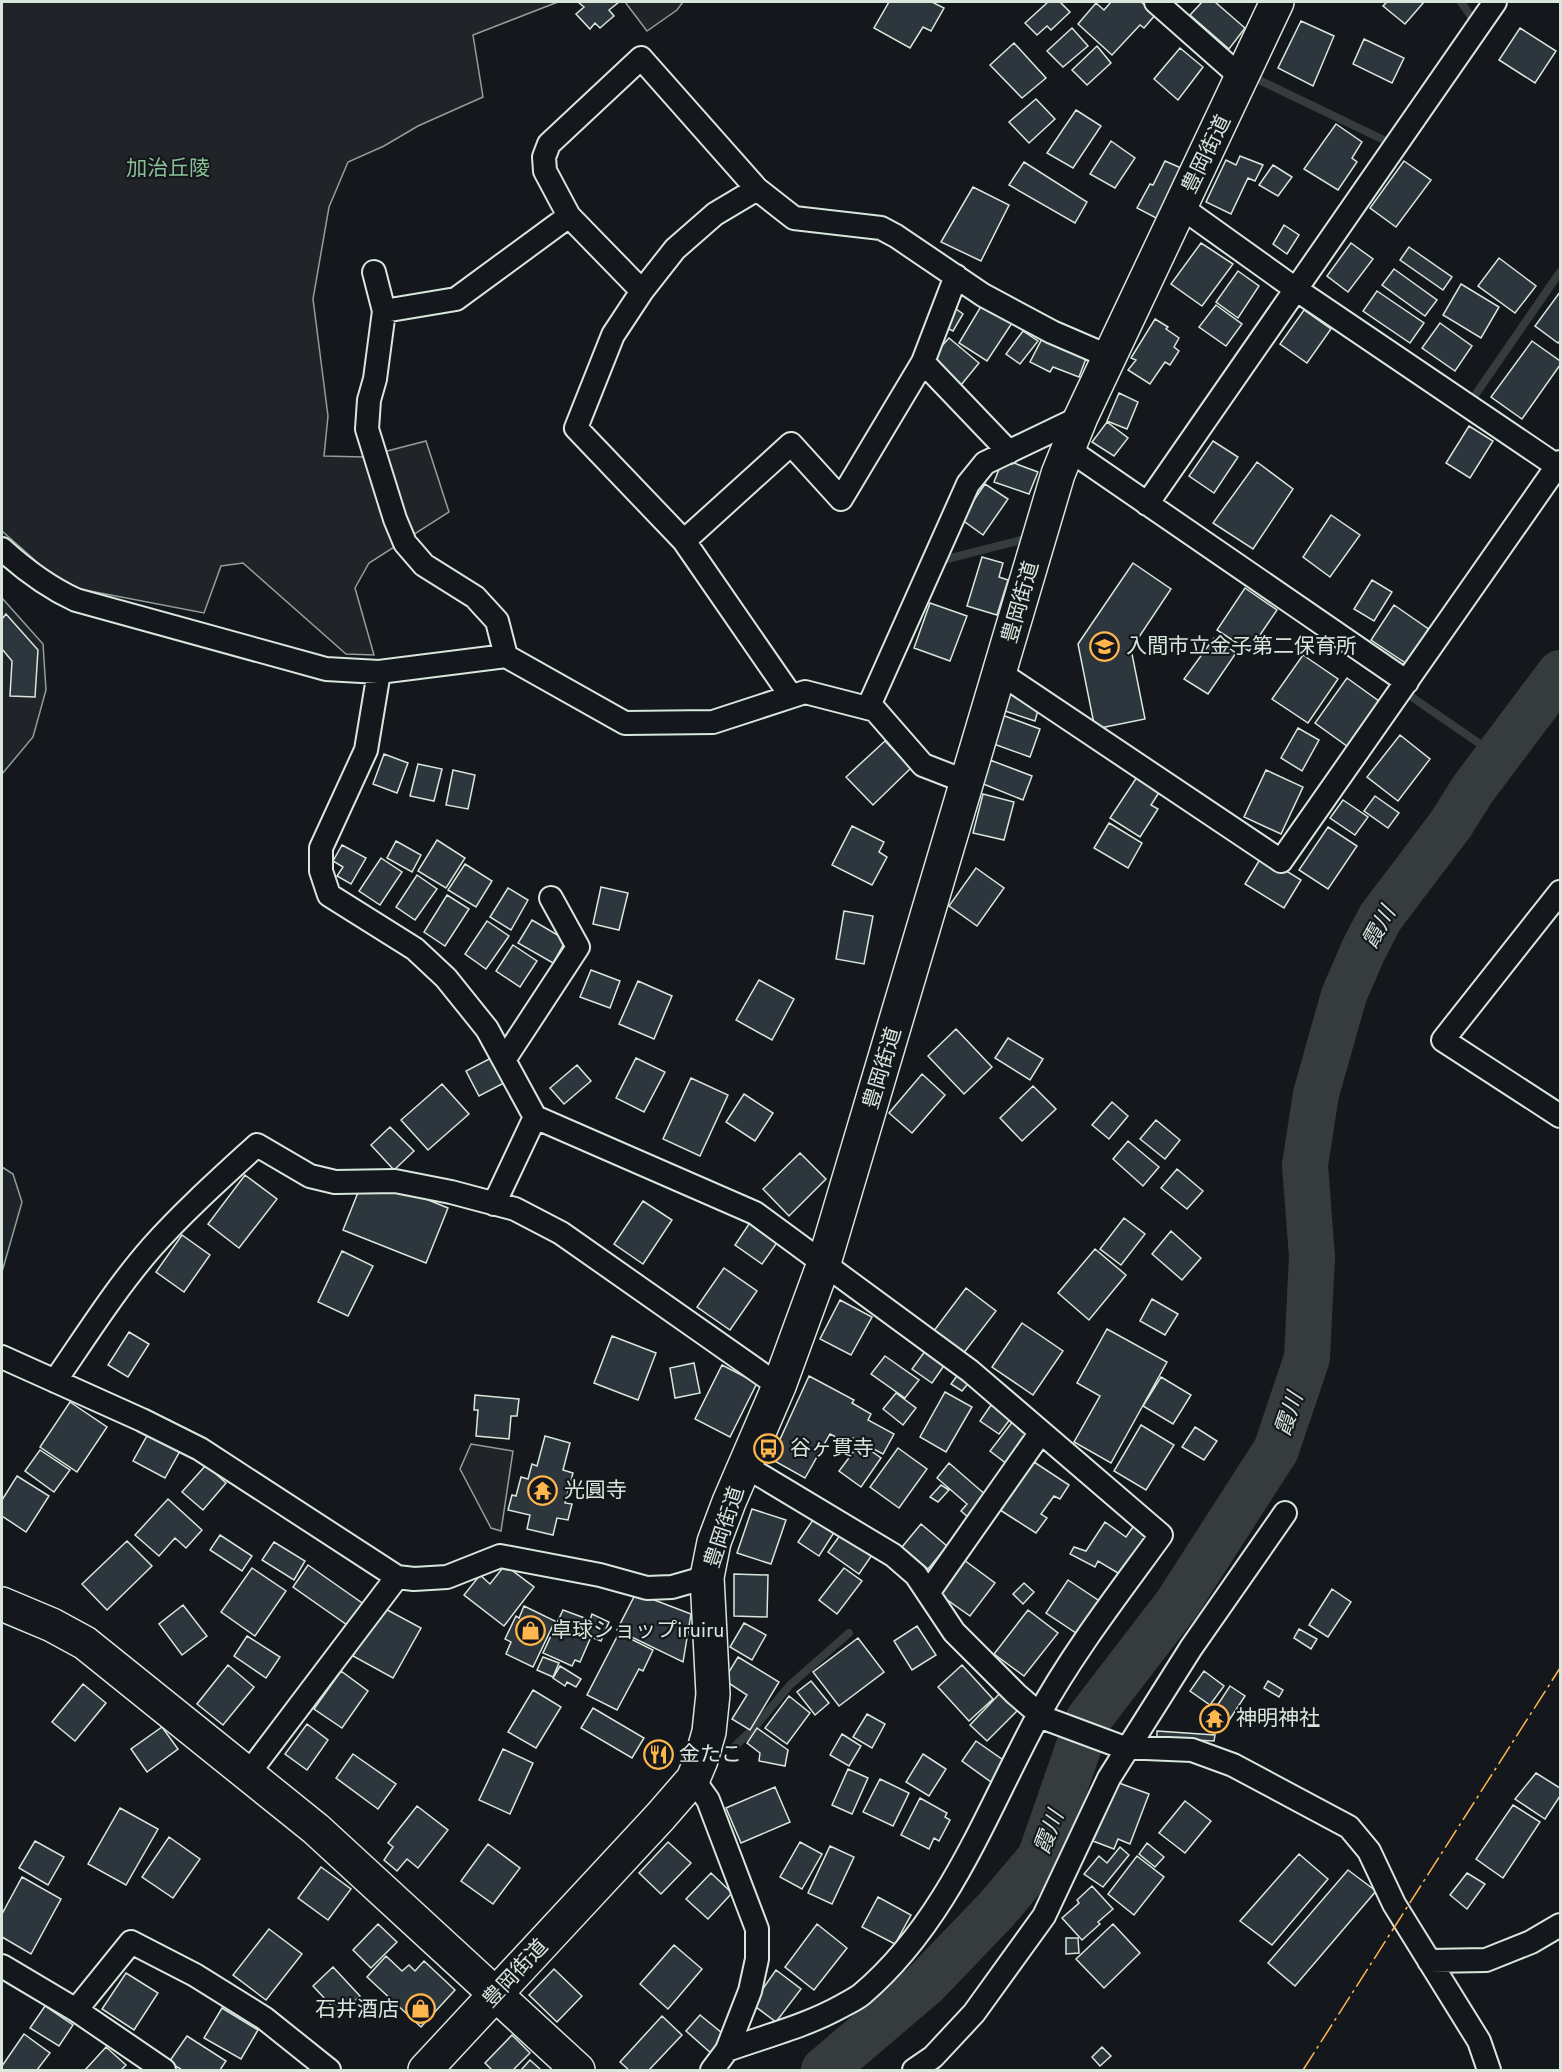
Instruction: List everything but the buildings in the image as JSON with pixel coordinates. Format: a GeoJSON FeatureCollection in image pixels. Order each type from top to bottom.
{"type":"FeatureCollection","features":[{"type":"Feature","properties":{"kind":"main road","name":"豊岡街道"},"geometry":{"type":"LineString","coordinates":[[425,2070],[693,1779],[701,1760],[709,1732],[713,1694],[707,1577],[714,1542],[779,1386],[824,1263],[1058,474],[1081,417],[1277,2]]}},
{"type":"Feature","properties":{"kind":"main road"},"geometry":{"type":"LineString","coordinates":[[2,1604],[52,1625],[85,1643],[316,1829],[578,2070]]}},
{"type":"Feature","properties":{"kind":"street"},"geometry":{"type":"LineString","coordinates":[[1156,2],[1242,78]]}},
{"type":"Feature","properties":{"kind":"street"},"geometry":{"type":"LineString","coordinates":[[1147,504],[1495,2]]}},
{"type":"Feature","properties":{"kind":"street"},"geometry":{"type":"LineString","coordinates":[[642,291],[569,216],[545,171],[544,157],[549,144],[641,58],[757,189],[794,218],[881,228],[984,295],[1052,332],[1110,357]]}},
{"type":"Feature","properties":{"kind":"street"},"geometry":{"type":"LineString","coordinates":[[757,189],[715,214],[683,242],[642,291],[613,335],[576,428],[684,541],[791,696]]}},
{"type":"Feature","properties":{"kind":"street"},"geometry":{"type":"LineString","coordinates":[[999,672],[1281,861],[1560,465],[1297,290],[1181,207]]}},
{"type":"Feature","properties":{"kind":"street"},"geometry":{"type":"LineString","coordinates":[[384,311],[456,299],[569,216]]}},
{"type":"Feature","properties":{"kind":"street"},"geometry":{"type":"LineString","coordinates":[[374,272],[384,311],[375,379],[369,400],[367,429],[395,519],[405,543],[424,565],[475,597],[496,621],[506,656]]}},
{"type":"Feature","properties":{"kind":"street"},"geometry":{"type":"LineString","coordinates":[[684,541],[791,444],[841,499],[923,362],[956,276]]}},
{"type":"Feature","properties":{"kind":"street"},"geometry":{"type":"LineString","coordinates":[[923,362],[1009,452]]}},
{"type":"Feature","properties":{"kind":"street"},"geometry":{"type":"LineString","coordinates":[[868,708],[968,484],[985,463],[1081,417]]}},
{"type":"Feature","properties":{"kind":"street"},"geometry":{"type":"LineString","coordinates":[[1068,449],[1407,682]]}},
{"type":"Feature","properties":{"kind":"street"},"geometry":{"type":"LineString","coordinates":[[2,549],[29,573],[76,600],[326,669],[379,672],[506,656],[626,723],[714,722],[805,692],[875,710],[923,765],[967,782]]}},
{"type":"Feature","properties":{"kind":"street"},"geometry":{"type":"LineString","coordinates":[[379,672],[366,750],[321,848],[321,871],[329,895],[416,950],[446,978],[487,1029],[535,1116],[755,1212],[970,1371],[1161,1535],[1088,1636],[931,1919],[899,1959],[860,1996],[818,2019],[728,2050]]}},
{"type":"Feature","properties":{"kind":"street"},"geometry":{"type":"LineString","coordinates":[[1560,892],[1443,1040],[1560,1116]]}},
{"type":"Feature","properties":{"kind":"street"},"geometry":{"type":"LineString","coordinates":[[504,1060],[578,947],[551,898]]}},
{"type":"Feature","properties":{"kind":"street"},"geometry":{"type":"LineString","coordinates":[[494,1204],[535,1116]]}},
{"type":"Feature","properties":{"kind":"street"},"geometry":{"type":"LineString","coordinates":[[55,1381],[103,1311],[151,1248],[204,1193],[257,1145],[309,1176],[334,1182],[395,1181],[515,1209],[561,1233],[779,1386]]}},
{"type":"Feature","properties":{"kind":"street"},"geometry":{"type":"LineString","coordinates":[[2,1357],[142,1419],[200,1449],[397,1578],[447,1577],[500,1556],[600,1575],[647,1588],[672,1587],[707,1577]]}},
{"type":"Feature","properties":{"kind":"street"},"geometry":{"type":"LineString","coordinates":[[928,1593],[1041,1432]]}},
{"type":"Feature","properties":{"kind":"street"},"geometry":{"type":"LineString","coordinates":[[745,1466],[893,1555],[916,1575],[954,1632],[1016,1694],[1042,1716],[1125,1747],[1192,1750],[1233,1765],[1348,1827],[1368,1851],[1394,1904],[1479,2041],[1489,2070]]}},
{"type":"Feature","properties":{"kind":"street"},"geometry":{"type":"LineString","coordinates":[[914,2070],[933,2057],[974,2013],[1044,1916],[1125,1747],[1285,1513]]}},
{"type":"Feature","properties":{"kind":"street"},"geometry":{"type":"LineString","coordinates":[[248,1774],[397,1578]]}},
{"type":"Feature","properties":{"kind":"street"},"geometry":{"type":"LineString","coordinates":[[693,1779],[708,1800],[757,1929],[757,1959],[750,1991],[728,2050],[712,2070]]}},
{"type":"Feature","properties":{"kind":"street"},"geometry":{"type":"LineString","coordinates":[[1429,1961],[1486,1960],[1531,1942],[1560,1924]]}},
{"type":"Feature","properties":{"kind":"street"},"geometry":{"type":"LineString","coordinates":[[76,2010],[131,1942],[195,1976],[264,2018],[329,2070]]}},
{"type":"Feature","properties":{"kind":"street"},"geometry":{"type":"LineString","coordinates":[[2,1966],[76,2010],[165,2070]]}},
{"type":"Feature","properties":{"kind":"green space","name":"加治丘陵"},"geometry":{"type":"Polygon","coordinates":[[[2,2],[558,2],[473,35],[483,97],[418,126],[384,146],[348,162],[329,207],[313,299],[328,416],[324,456],[364,457],[426,441],[449,512],[369,563],[355,588],[374,655],[346,654],[243,563],[221,566],[204,613],[64,586],[2,531],[2,2]]]}},
{"type":"Feature","properties":{"kind":"green space"},"geometry":{"type":"Polygon","coordinates":[[[625,2],[683,2],[677,10],[647,31],[625,2]]]}},
{"type":"Feature","properties":{"kind":"green space"},"geometry":{"type":"Polygon","coordinates":[[[2,598],[43,644],[46,690],[33,737],[2,774],[2,598]]]}},
{"type":"Feature","properties":{"kind":"green space"},"geometry":{"type":"Polygon","coordinates":[[[2,1167],[13,1174],[22,1202],[2,1272],[2,1167]]]}},
{"type":"Feature","properties":{"kind":"green space"},"geometry":{"type":"Polygon","coordinates":[[[471,1444],[513,1451],[501,1531],[491,1528],[460,1469],[471,1444]]]}},
{"type":"Feature","properties":{"kind":"waterway"},"geometry":{"type":"LineString","coordinates":[[1461,2],[1472,18]]}},
{"type":"Feature","properties":{"kind":"waterway"},"geometry":{"type":"LineString","coordinates":[[1259,80],[1388,142]]}},
{"type":"Feature","properties":{"kind":"waterway"},"geometry":{"type":"LineString","coordinates":[[1469,404],[1560,272]]}},
{"type":"Feature","properties":{"kind":"waterway"},"geometry":{"type":"LineString","coordinates":[[943,560],[1029,538]]}},
{"type":"Feature","properties":{"kind":"waterway","name":"霞川"},"geometry":{"type":"LineString","coordinates":[[824,2070],[925,1984],[996,1910],[1040,1858],[1088,1720],[1177,1604],[1276,1450],[1307,1358],[1312,1257],[1305,1165],[1316,1094],[1344,995],[1380,918],[1560,673]]}},
{"type":"Feature","properties":{"kind":"waterway"},"geometry":{"type":"LineString","coordinates":[[1403,691],[1499,757]]}},
{"type":"Feature","properties":{"kind":"waterway"},"geometry":{"type":"LineString","coordinates":[[735,1746],[753,1729],[790,1685],[849,1633]]}},
{"type":"Feature","properties":{"kind":"power"},"geometry":{"type":"LineString","coordinates":[[1303,2070],[1560,1668]]}},
{"type":"Feature","properties":{"kind":"place","name":"入間市立金子第二保育所"},"geometry":{"type":"Point","coordinates":[1105,646]}},
{"type":"Feature","properties":{"kind":"place","name":"谷ヶ貫寺"},"geometry":{"type":"Point","coordinates":[769,1448]}},
{"type":"Feature","properties":{"kind":"place","name":"光圓寺"},"geometry":{"type":"Point","coordinates":[543,1490]}},
{"type":"Feature","properties":{"kind":"place","name":"卓球ショップiruiru"},"geometry":{"type":"Point","coordinates":[530,1630]}},
{"type":"Feature","properties":{"kind":"place","name":"神明神社"},"geometry":{"type":"Point","coordinates":[1215,1718]}},
{"type":"Feature","properties":{"kind":"place","name":"金たこ"},"geometry":{"type":"Point","coordinates":[658,1754]}},
{"type":"Feature","properties":{"kind":"place","name":"石井酒店"},"geometry":{"type":"Point","coordinates":[420,2009]}}]}
